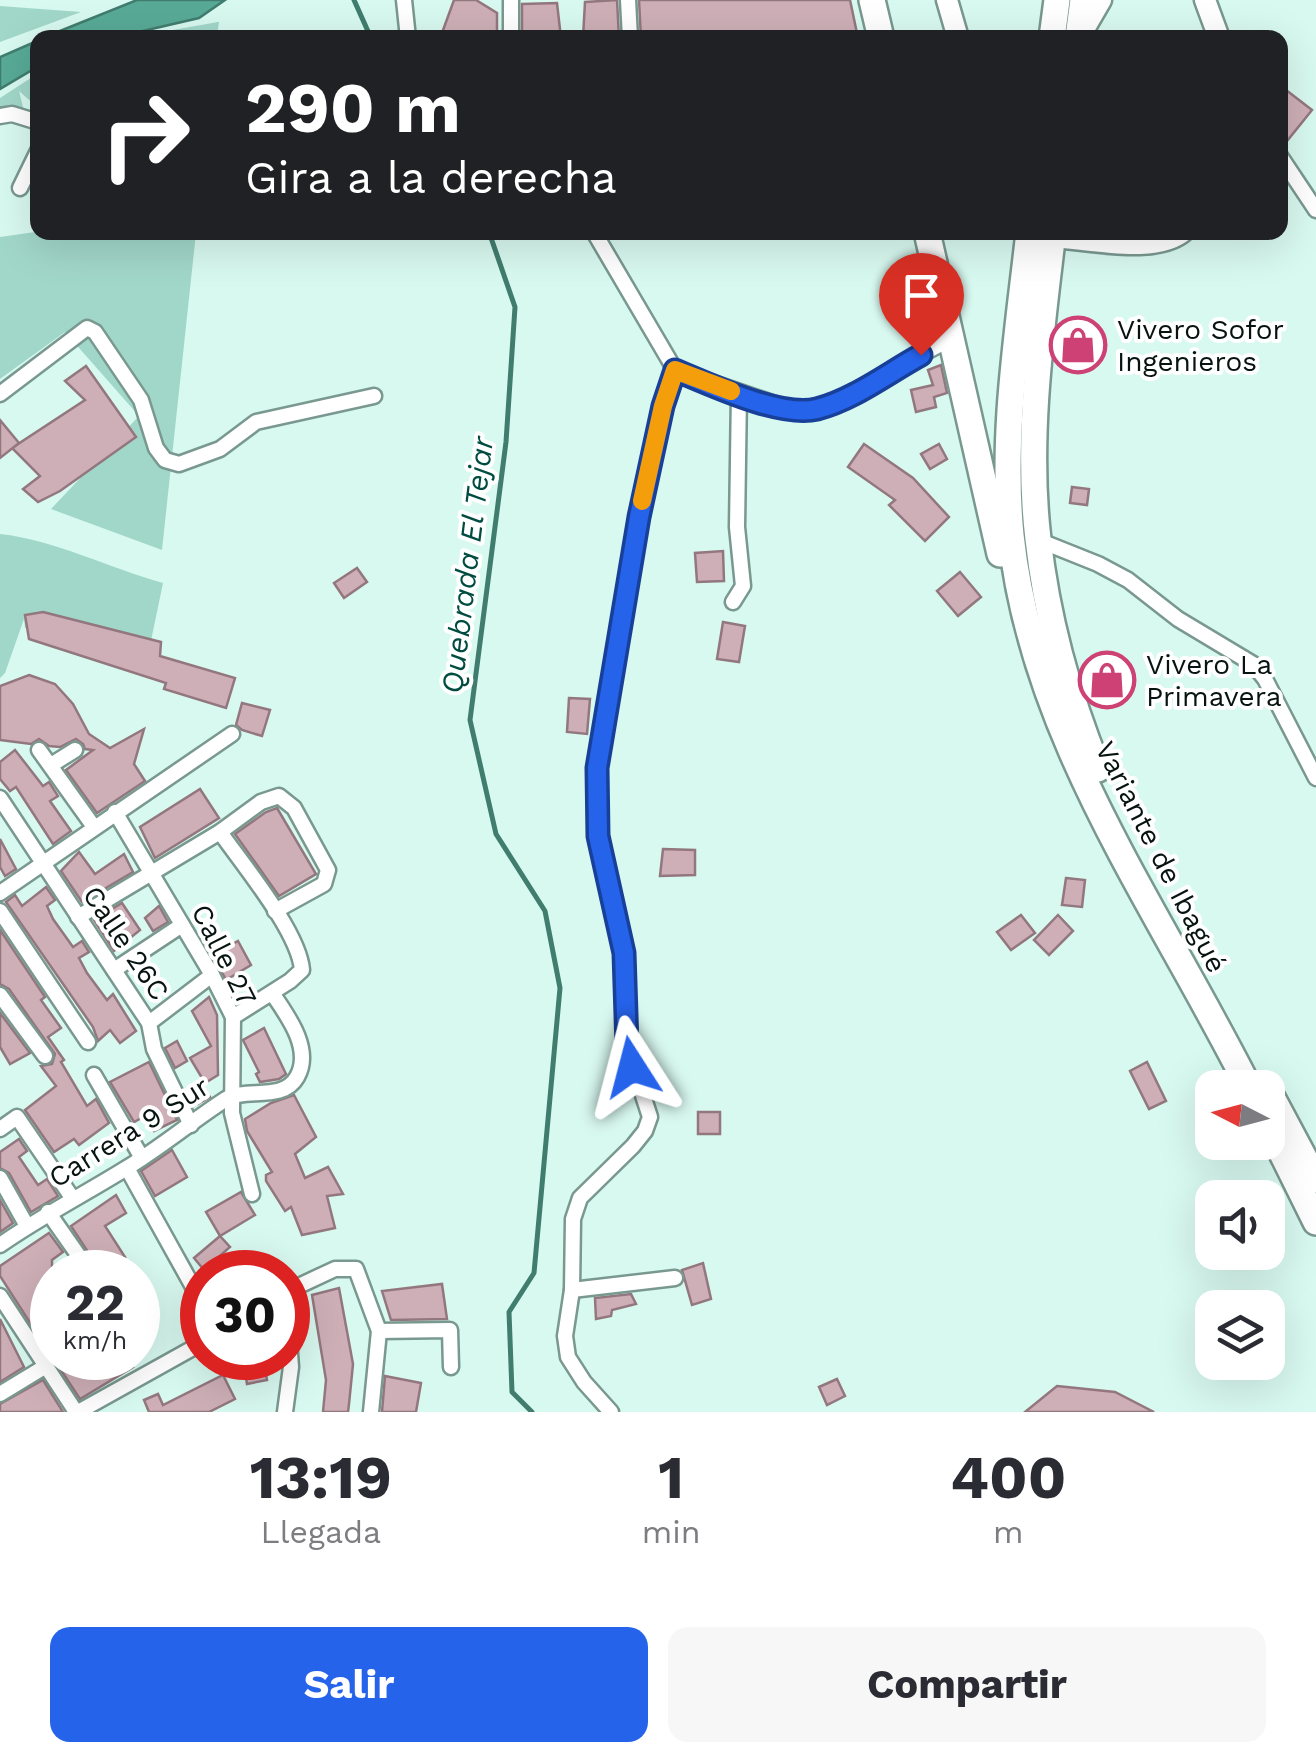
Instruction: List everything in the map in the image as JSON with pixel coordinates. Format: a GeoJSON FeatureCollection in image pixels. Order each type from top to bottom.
{"type":"FeatureCollection","features":[{"type":"Feature","properties":{"kind":"highway"},"geometry":{"type":"LineString","coordinates":[[872,0],[878,30]]}},
{"type":"Feature","properties":{"kind":"highway"},"geometry":{"type":"LineString","coordinates":[[1053,30],[1056,0]]}},
{"type":"Feature","properties":{"kind":"highway"},"geometry":{"type":"LineString","coordinates":[[1080,30],[1082,0]]}},
{"type":"Feature","properties":{"kind":"highway"},"geometry":{"type":"LineString","coordinates":[[929,240],[1006,578],[1022,604]]}},
{"type":"Feature","properties":{"kind":"highway","name":"Variante de Ibagué"},"geometry":{"type":"LineString","coordinates":[[1044,240],[1013,376],[1009,453],[1011,533],[1022,604],[1058,720],[1101,815],[1238,1070]]}},
{"type":"Feature","properties":{"kind":"highway","name":"Variante de Ibagué"},"geometry":{"type":"LineString","coordinates":[[1045,240],[1036,410],[1038,540],[1051,622],[1070,694],[1109,796],[1257,1070]]}},
{"type":"Feature","properties":{"kind":"highway","name":"Variante de Ibagué"},"geometry":{"type":"LineString","coordinates":[[1285,1122],[1316,1180]]}},
{"type":"Feature","properties":{"kind":"highway"},"geometry":{"type":"LineString","coordinates":[[1285,1159],[1316,1222]]}},
{"type":"Feature","properties":{"kind":"main road"},"geometry":{"type":"LineString","coordinates":[[947,0],[956,30]]}},
{"type":"Feature","properties":{"kind":"main road"},"geometry":{"type":"LineString","coordinates":[[1082,30],[1101,0]]}},
{"type":"Feature","properties":{"kind":"main road"},"geometry":{"type":"LineString","coordinates":[[1205,0],[1216,30]]}},
{"type":"Feature","properties":{"kind":"street"},"geometry":{"type":"LineString","coordinates":[[404,0],[407,30]]}},
{"type":"Feature","properties":{"kind":"street"},"geometry":{"type":"LineString","coordinates":[[511,0],[511,30]]}},
{"type":"Feature","properties":{"kind":"street"},"geometry":{"type":"LineString","coordinates":[[628,0],[630,30]]}},
{"type":"Feature","properties":{"kind":"street"},"geometry":{"type":"LineString","coordinates":[[0,116],[12,114],[30,120]]}},
{"type":"Feature","properties":{"kind":"street"},"geometry":{"type":"LineString","coordinates":[[20,188],[30,167]]}},
{"type":"Feature","properties":{"kind":"street"},"geometry":{"type":"LineString","coordinates":[[1288,168],[1316,210]]}},
{"type":"Feature","properties":{"kind":"street"},"geometry":{"type":"LineString","coordinates":[[599,240],[675,370],[793,410],[813,410],[832,403],[950,339]]}},
{"type":"Feature","properties":{"kind":"street"},"geometry":{"type":"LineString","coordinates":[[1092,240],[1158,247],[1180,240]]}},
{"type":"Feature","properties":{"kind":"street"},"geometry":{"type":"LineString","coordinates":[[0,394],[86,328],[95,332],[141,400],[156,448],[165,460],[179,464],[220,449],[256,422],[374,396]]}},
{"type":"Feature","properties":{"kind":"street"},"geometry":{"type":"LineString","coordinates":[[611,1412],[568,1358],[565,1336],[572,1290],[573,1218],[580,1198],[632,1146],[650,1117],[627,1046],[624,953],[603,869],[595,805],[604,710],[639,517],[663,406],[675,370]]}},
{"type":"Feature","properties":{"kind":"street"},"geometry":{"type":"LineString","coordinates":[[733,602],[744,586],[737,526],[740,394]]}},
{"type":"Feature","properties":{"kind":"street"},"geometry":{"type":"LineString","coordinates":[[1038,540],[1128,580],[1178,619],[1253,664],[1265,679],[1316,778]]}},
{"type":"Feature","properties":{"kind":"street"},"geometry":{"type":"LineString","coordinates":[[0,893],[232,734]]}},
{"type":"Feature","properties":{"kind":"street"},"geometry":{"type":"LineString","coordinates":[[38,750],[94,827]]}},
{"type":"Feature","properties":{"kind":"street"},"geometry":{"type":"LineString","coordinates":[[51,766],[76,750]]}},
{"type":"Feature","properties":{"kind":"street"},"geometry":{"type":"LineString","coordinates":[[78,917],[278,796],[294,808],[325,860],[328,878],[275,911]]}},
{"type":"Feature","properties":{"kind":"street","name":"Calle 26C"},"geometry":{"type":"LineString","coordinates":[[0,798],[149,1023],[154,1049],[191,1125]]}},
{"type":"Feature","properties":{"kind":"street","name":"Calle 27"},"geometry":{"type":"LineString","coordinates":[[114,812],[233,1018],[231,1096],[235,1130],[252,1194]]}},
{"type":"Feature","properties":{"kind":"street"},"geometry":{"type":"LineString","coordinates":[[220,832],[275,911],[298,950],[302,970],[233,1018]]}},
{"type":"Feature","properties":{"kind":"street"},"geometry":{"type":"LineString","coordinates":[[0,911],[88,1042]]}},
{"type":"Feature","properties":{"kind":"street"},"geometry":{"type":"LineString","coordinates":[[114,970],[182,925]]}},
{"type":"Feature","properties":{"kind":"street"},"geometry":{"type":"LineString","coordinates":[[149,1023],[212,976]]}},
{"type":"Feature","properties":{"kind":"street","name":"Carrera 9 Sur"},"geometry":{"type":"LineString","coordinates":[[0,1245],[48,1212],[127,1168],[231,1096],[278,1090],[293,1083],[300,1074],[301,1053],[294,1026],[272,993]]}},
{"type":"Feature","properties":{"kind":"street"},"geometry":{"type":"LineString","coordinates":[[3,1004],[45,1056]]}},
{"type":"Feature","properties":{"kind":"street"},"geometry":{"type":"LineString","coordinates":[[94,1075],[142,1158]]}},
{"type":"Feature","properties":{"kind":"street"},"geometry":{"type":"LineString","coordinates":[[0,1129],[17,1117],[72,1199]]}},
{"type":"Feature","properties":{"kind":"street"},"geometry":{"type":"LineString","coordinates":[[127,1168],[180,1263]]}},
{"type":"Feature","properties":{"kind":"street"},"geometry":{"type":"LineString","coordinates":[[0,1178],[27,1226]]}},
{"type":"Feature","properties":{"kind":"street"},"geometry":{"type":"LineString","coordinates":[[48,1212],[75,1250]]}},
{"type":"Feature","properties":{"kind":"street"},"geometry":{"type":"LineString","coordinates":[[310,1281],[336,1269],[351,1268],[360,1276],[379,1331],[371,1412]]}},
{"type":"Feature","properties":{"kind":"street"},"geometry":{"type":"LineString","coordinates":[[572,1290],[674,1278]]}},
{"type":"Feature","properties":{"kind":"street"},"geometry":{"type":"LineString","coordinates":[[1,1301],[30,1343]]}},
{"type":"Feature","properties":{"kind":"street"},"geometry":{"type":"LineString","coordinates":[[379,1331],[450,1330],[451,1367]]}},
{"type":"Feature","properties":{"kind":"street"},"geometry":{"type":"LineString","coordinates":[[55,1380],[77,1412],[180,1355]]}},
{"type":"Feature","properties":{"kind":"street"},"geometry":{"type":"LineString","coordinates":[[0,1394],[30,1376]]}},
{"type":"Feature","properties":{"kind":"street"},"geometry":{"type":"LineString","coordinates":[[282,1410],[287,1380]]}},
{"type":"Feature","properties":{"kind":"shaded area"},"geometry":{"type":"Polygon","coordinates":[[[137,0],[225,0],[199,18],[147,30],[62,30],[137,0]]]}},
{"type":"Feature","properties":{"kind":"shaded area"},"geometry":{"type":"Polygon","coordinates":[[[0,6],[81,12],[30,30],[0,42],[0,6]]]}},
{"type":"Feature","properties":{"kind":"shaded area"},"geometry":{"type":"Polygon","coordinates":[[[218,22],[218,30],[173,30],[218,22]]]}},
{"type":"Feature","properties":{"kind":"shaded area"},"geometry":{"type":"Polygon","coordinates":[[[30,44],[30,71],[0,89],[0,57],[30,44]]]}},
{"type":"Feature","properties":{"kind":"shaded area"},"geometry":{"type":"Polygon","coordinates":[[[30,79],[30,101],[19,91],[24,111],[0,121],[0,98],[30,79]]]}},
{"type":"Feature","properties":{"kind":"shaded area"},"geometry":{"type":"Polygon","coordinates":[[[30,233],[30,240],[195,240],[162,550],[51,509],[139,416],[65,332],[0,379],[0,237],[30,233]]]}},
{"type":"Feature","properties":{"kind":"shaded area"},"geometry":{"type":"Polygon","coordinates":[[[0,534],[62,548],[163,583],[147,660],[53,631],[25,628],[24,619],[0,678],[0,534]]]}},
{"type":"Feature","properties":{"kind":"building"},"geometry":{"type":"Polygon","coordinates":[[[454,0],[476,0],[497,13],[497,30],[443,30],[454,0]]]}},
{"type":"Feature","properties":{"kind":"building"},"geometry":{"type":"Polygon","coordinates":[[[617,0],[619,30],[583,30],[585,2],[617,0]]]}},
{"type":"Feature","properties":{"kind":"building"},"geometry":{"type":"Polygon","coordinates":[[[639,0],[850,0],[856,30],[641,30],[639,0]]]}},
{"type":"Feature","properties":{"kind":"building"},"geometry":{"type":"Polygon","coordinates":[[[557,3],[560,30],[522,30],[522,4],[557,3]]]}},
{"type":"Feature","properties":{"kind":"building"},"geometry":{"type":"Polygon","coordinates":[[[1288,92],[1312,110],[1288,140],[1288,92]]]}},
{"type":"Feature","properties":{"kind":"building"},"geometry":{"type":"Polygon","coordinates":[[[941,365],[947,393],[934,397],[936,407],[916,412],[911,390],[933,385],[928,370],[941,365]]]}},
{"type":"Feature","properties":{"kind":"building"},"geometry":{"type":"Polygon","coordinates":[[[86,366],[136,437],[38,502],[23,489],[40,476],[12,448],[85,400],[65,381],[86,366]]]}},
{"type":"Feature","properties":{"kind":"building"},"geometry":{"type":"Polygon","coordinates":[[[0,420],[19,443],[0,458],[0,420]]]}},
{"type":"Feature","properties":{"kind":"building"},"geometry":{"type":"Polygon","coordinates":[[[864,444],[913,478],[949,517],[925,541],[889,505],[895,500],[848,467],[864,444]]]}},
{"type":"Feature","properties":{"kind":"building"},"geometry":{"type":"Polygon","coordinates":[[[939,444],[947,459],[930,469],[921,454],[939,444]]]}},
{"type":"Feature","properties":{"kind":"building"},"geometry":{"type":"Polygon","coordinates":[[[1072,487],[1089,489],[1087,505],[1070,503],[1072,487]]]}},
{"type":"Feature","properties":{"kind":"building"},"geometry":{"type":"Polygon","coordinates":[[[723,551],[724,581],[697,582],[695,553],[723,551]]]}},
{"type":"Feature","properties":{"kind":"building"},"geometry":{"type":"Polygon","coordinates":[[[357,568],[367,582],[344,598],[334,583],[357,568]]]}},
{"type":"Feature","properties":{"kind":"building"},"geometry":{"type":"Polygon","coordinates":[[[960,572],[981,597],[958,616],[937,591],[960,572]]]}},
{"type":"Feature","properties":{"kind":"building"},"geometry":{"type":"Polygon","coordinates":[[[43,612],[161,642],[160,656],[235,678],[226,708],[164,689],[166,683],[29,639],[25,615],[43,612]]]}},
{"type":"Feature","properties":{"kind":"building"},"geometry":{"type":"Polygon","coordinates":[[[723,622],[745,626],[739,662],[717,659],[723,622]]]}},
{"type":"Feature","properties":{"kind":"building"},"geometry":{"type":"Polygon","coordinates":[[[29,675],[55,684],[73,704],[89,734],[110,748],[144,729],[134,764],[145,781],[97,813],[66,770],[93,750],[85,749],[76,739],[60,747],[39,739],[31,744],[0,740],[0,686],[29,675]]]}},
{"type":"Feature","properties":{"kind":"building"},"geometry":{"type":"Polygon","coordinates":[[[569,698],[590,699],[587,734],[567,732],[569,698]]]}},
{"type":"Feature","properties":{"kind":"building"},"geometry":{"type":"Polygon","coordinates":[[[242,703],[270,710],[262,736],[236,725],[242,703]]]}},
{"type":"Feature","properties":{"kind":"building"},"geometry":{"type":"Polygon","coordinates":[[[15,750],[43,786],[49,782],[58,796],[50,801],[71,831],[53,844],[16,787],[10,791],[0,779],[0,762],[15,750]]]}},
{"type":"Feature","properties":{"kind":"building"},"geometry":{"type":"Polygon","coordinates":[[[200,789],[219,818],[155,858],[140,827],[200,789]]]}},
{"type":"Feature","properties":{"kind":"building"},"geometry":{"type":"Polygon","coordinates":[[[277,808],[316,874],[279,896],[235,834],[277,808]]]}},
{"type":"Feature","properties":{"kind":"building"},"geometry":{"type":"Polygon","coordinates":[[[0,839],[16,869],[5,876],[0,867],[0,839]]]}},
{"type":"Feature","properties":{"kind":"building"},"geometry":{"type":"Polygon","coordinates":[[[663,849],[695,850],[695,875],[660,876],[663,849]]]}},
{"type":"Feature","properties":{"kind":"building"},"geometry":{"type":"Polygon","coordinates":[[[79,852],[95,874],[124,854],[133,872],[82,902],[61,871],[79,852]]]}},
{"type":"Feature","properties":{"kind":"building"},"geometry":{"type":"Polygon","coordinates":[[[1066,878],[1085,880],[1082,907],[1062,905],[1066,878]]]}},
{"type":"Feature","properties":{"kind":"building"},"geometry":{"type":"Polygon","coordinates":[[[46,887],[55,900],[47,906],[53,919],[73,947],[82,941],[89,952],[79,958],[87,973],[107,1000],[113,994],[136,1031],[120,1043],[110,1030],[98,1041],[93,1027],[6,902],[15,895],[22,906],[46,887]]]}},
{"type":"Feature","properties":{"kind":"building"},"geometry":{"type":"Polygon","coordinates":[[[122,903],[140,930],[114,951],[94,920],[122,903]]]}},
{"type":"Feature","properties":{"kind":"building"},"geometry":{"type":"Polygon","coordinates":[[[159,906],[168,922],[153,931],[145,918],[159,906]]]}},
{"type":"Feature","properties":{"kind":"building"},"geometry":{"type":"Polygon","coordinates":[[[1021,915],[1035,933],[1011,950],[997,932],[1021,915]]]}},
{"type":"Feature","properties":{"kind":"building"},"geometry":{"type":"Polygon","coordinates":[[[1058,915],[1073,931],[1049,955],[1034,940],[1058,915]]]}},
{"type":"Feature","properties":{"kind":"building"},"geometry":{"type":"Polygon","coordinates":[[[0,930],[61,1028],[48,1037],[64,1060],[61,1062],[87,1106],[96,1099],[109,1123],[79,1145],[74,1139],[54,1152],[25,1110],[56,1086],[41,1066],[52,1064],[55,1054],[9,989],[0,984],[0,930]]]}},
{"type":"Feature","properties":{"kind":"building"},"geometry":{"type":"Polygon","coordinates":[[[238,941],[251,965],[226,980],[213,955],[238,941]]]}},
{"type":"Feature","properties":{"kind":"building"},"geometry":{"type":"Polygon","coordinates":[[[209,997],[217,1015],[218,1075],[205,1083],[190,1058],[211,1046],[192,1011],[209,997]]]}},
{"type":"Feature","properties":{"kind":"building"},"geometry":{"type":"Polygon","coordinates":[[[0,1013],[30,1053],[10,1064],[0,1047],[0,1013]]]}},
{"type":"Feature","properties":{"kind":"building"},"geometry":{"type":"Polygon","coordinates":[[[264,1028],[286,1074],[260,1082],[243,1040],[264,1028]]]}},
{"type":"Feature","properties":{"kind":"building"},"geometry":{"type":"Polygon","coordinates":[[[177,1041],[187,1061],[175,1068],[165,1048],[177,1041]]]}},
{"type":"Feature","properties":{"kind":"building"},"geometry":{"type":"Polygon","coordinates":[[[149,1062],[177,1120],[154,1131],[147,1115],[134,1122],[110,1082],[149,1062]]]}},
{"type":"Feature","properties":{"kind":"building"},"geometry":{"type":"Polygon","coordinates":[[[1147,1062],[1166,1101],[1149,1109],[1130,1071],[1147,1062]]]}},
{"type":"Feature","properties":{"kind":"building"},"geometry":{"type":"Polygon","coordinates":[[[203,1086],[210,1097],[194,1106],[188,1095],[203,1086]]]}},
{"type":"Feature","properties":{"kind":"building"},"geometry":{"type":"Polygon","coordinates":[[[294,1095],[316,1137],[295,1154],[305,1178],[328,1167],[343,1194],[327,1196],[335,1228],[302,1235],[291,1207],[285,1211],[266,1181],[266,1175],[272,1172],[247,1131],[245,1119],[294,1095]]]}},
{"type":"Feature","properties":{"kind":"building"},"geometry":{"type":"Polygon","coordinates":[[[698,1112],[720,1112],[720,1134],[698,1134],[698,1112]]]}},
{"type":"Feature","properties":{"kind":"building"},"geometry":{"type":"Polygon","coordinates":[[[19,1139],[27,1151],[19,1157],[38,1185],[47,1179],[58,1196],[31,1212],[9,1173],[0,1168],[0,1152],[19,1139]]]}},
{"type":"Feature","properties":{"kind":"building"},"geometry":{"type":"Polygon","coordinates":[[[172,1150],[187,1177],[155,1196],[141,1171],[172,1150]]]}},
{"type":"Feature","properties":{"kind":"building"},"geometry":{"type":"Polygon","coordinates":[[[241,1192],[255,1215],[220,1236],[206,1212],[241,1192]]]}},
{"type":"Feature","properties":{"kind":"building"},"geometry":{"type":"Polygon","coordinates":[[[116,1195],[126,1213],[105,1226],[120,1250],[87,1250],[71,1226],[116,1195]]]}},
{"type":"Feature","properties":{"kind":"building"},"geometry":{"type":"Polygon","coordinates":[[[0,1200],[13,1223],[0,1232],[0,1200]]]}},
{"type":"Feature","properties":{"kind":"building"},"geometry":{"type":"Polygon","coordinates":[[[49,1233],[62,1250],[30,1250],[30,1323],[0,1276],[0,1266],[49,1233]]]}},
{"type":"Feature","properties":{"kind":"building"},"geometry":{"type":"Polygon","coordinates":[[[220,1236],[230,1247],[227,1250],[203,1250],[220,1236]]]}},
{"type":"Feature","properties":{"kind":"building"},"geometry":{"type":"Polygon","coordinates":[[[703,1263],[711,1299],[692,1305],[682,1270],[703,1263]]]}},
{"type":"Feature","properties":{"kind":"building"},"geometry":{"type":"Polygon","coordinates":[[[442,1284],[447,1319],[391,1320],[382,1291],[442,1284]]]}},
{"type":"Feature","properties":{"kind":"building"},"geometry":{"type":"Polygon","coordinates":[[[339,1288],[353,1364],[348,1412],[323,1412],[326,1380],[312,1295],[339,1288]]]}},
{"type":"Feature","properties":{"kind":"building"},"geometry":{"type":"Polygon","coordinates":[[[631,1294],[636,1304],[596,1319],[595,1298],[631,1294]]]}},
{"type":"Feature","properties":{"kind":"building"},"geometry":{"type":"Polygon","coordinates":[[[0,1319],[24,1367],[0,1382],[0,1319]]]}},
{"type":"Feature","properties":{"kind":"building"},"geometry":{"type":"Polygon","coordinates":[[[385,1376],[421,1383],[416,1412],[382,1412],[385,1376]]]}},
{"type":"Feature","properties":{"kind":"building"},"geometry":{"type":"Polygon","coordinates":[[[837,1379],[845,1396],[827,1405],[819,1387],[837,1379]]]}},
{"type":"Feature","properties":{"kind":"building"},"geometry":{"type":"Polygon","coordinates":[[[43,1380],[63,1412],[0,1412],[0,1404],[43,1380]]]}},
{"type":"Feature","properties":{"kind":"building"},"geometry":{"type":"Polygon","coordinates":[[[67,1380],[111,1380],[80,1399],[67,1380]]]}},
{"type":"Feature","properties":{"kind":"building"},"geometry":{"type":"Polygon","coordinates":[[[213,1380],[226,1380],[235,1399],[209,1412],[149,1412],[144,1400],[158,1394],[163,1405],[213,1380]]]}},
{"type":"Feature","properties":{"kind":"building"},"geometry":{"type":"Polygon","coordinates":[[[1057,1386],[1115,1392],[1154,1412],[1025,1412],[1057,1386]]]}},
{"type":"Feature","properties":{"kind":"waterway","name":"Quebrada El Tejar"},"geometry":{"type":"LineString","coordinates":[[354,0],[367,30]]}},
{"type":"Feature","properties":{"kind":"waterway","name":"Quebrada El Tejar"},"geometry":{"type":"LineString","coordinates":[[492,240],[515,307],[506,442],[470,720],[496,834],[545,911],[560,988],[534,1273],[509,1312],[512,1392],[532,1412]]}},
{"type":"Feature","properties":{"kind":"slow traffic"},"geometry":{"type":"LineString","coordinates":[[642,501],[675,370],[731,391]]}},
{"type":"Feature","properties":{"kind":"place","name":"Vivero Sofor Ingenieros"},"geometry":{"type":"Point","coordinates":[1078,345]}},
{"type":"Feature","properties":{"kind":"place","name":"Vivero La Primavera"},"geometry":{"type":"Point","coordinates":[1107,680]}},
{"type":"Feature","properties":{"kind":"route"},"geometry":{"type":"LineString","coordinates":[[632,1067],[627,1046],[620,924],[603,869],[598,836],[597,768],[639,517],[663,406],[675,370],[770,404],[813,410],[921,355]]}}]}
